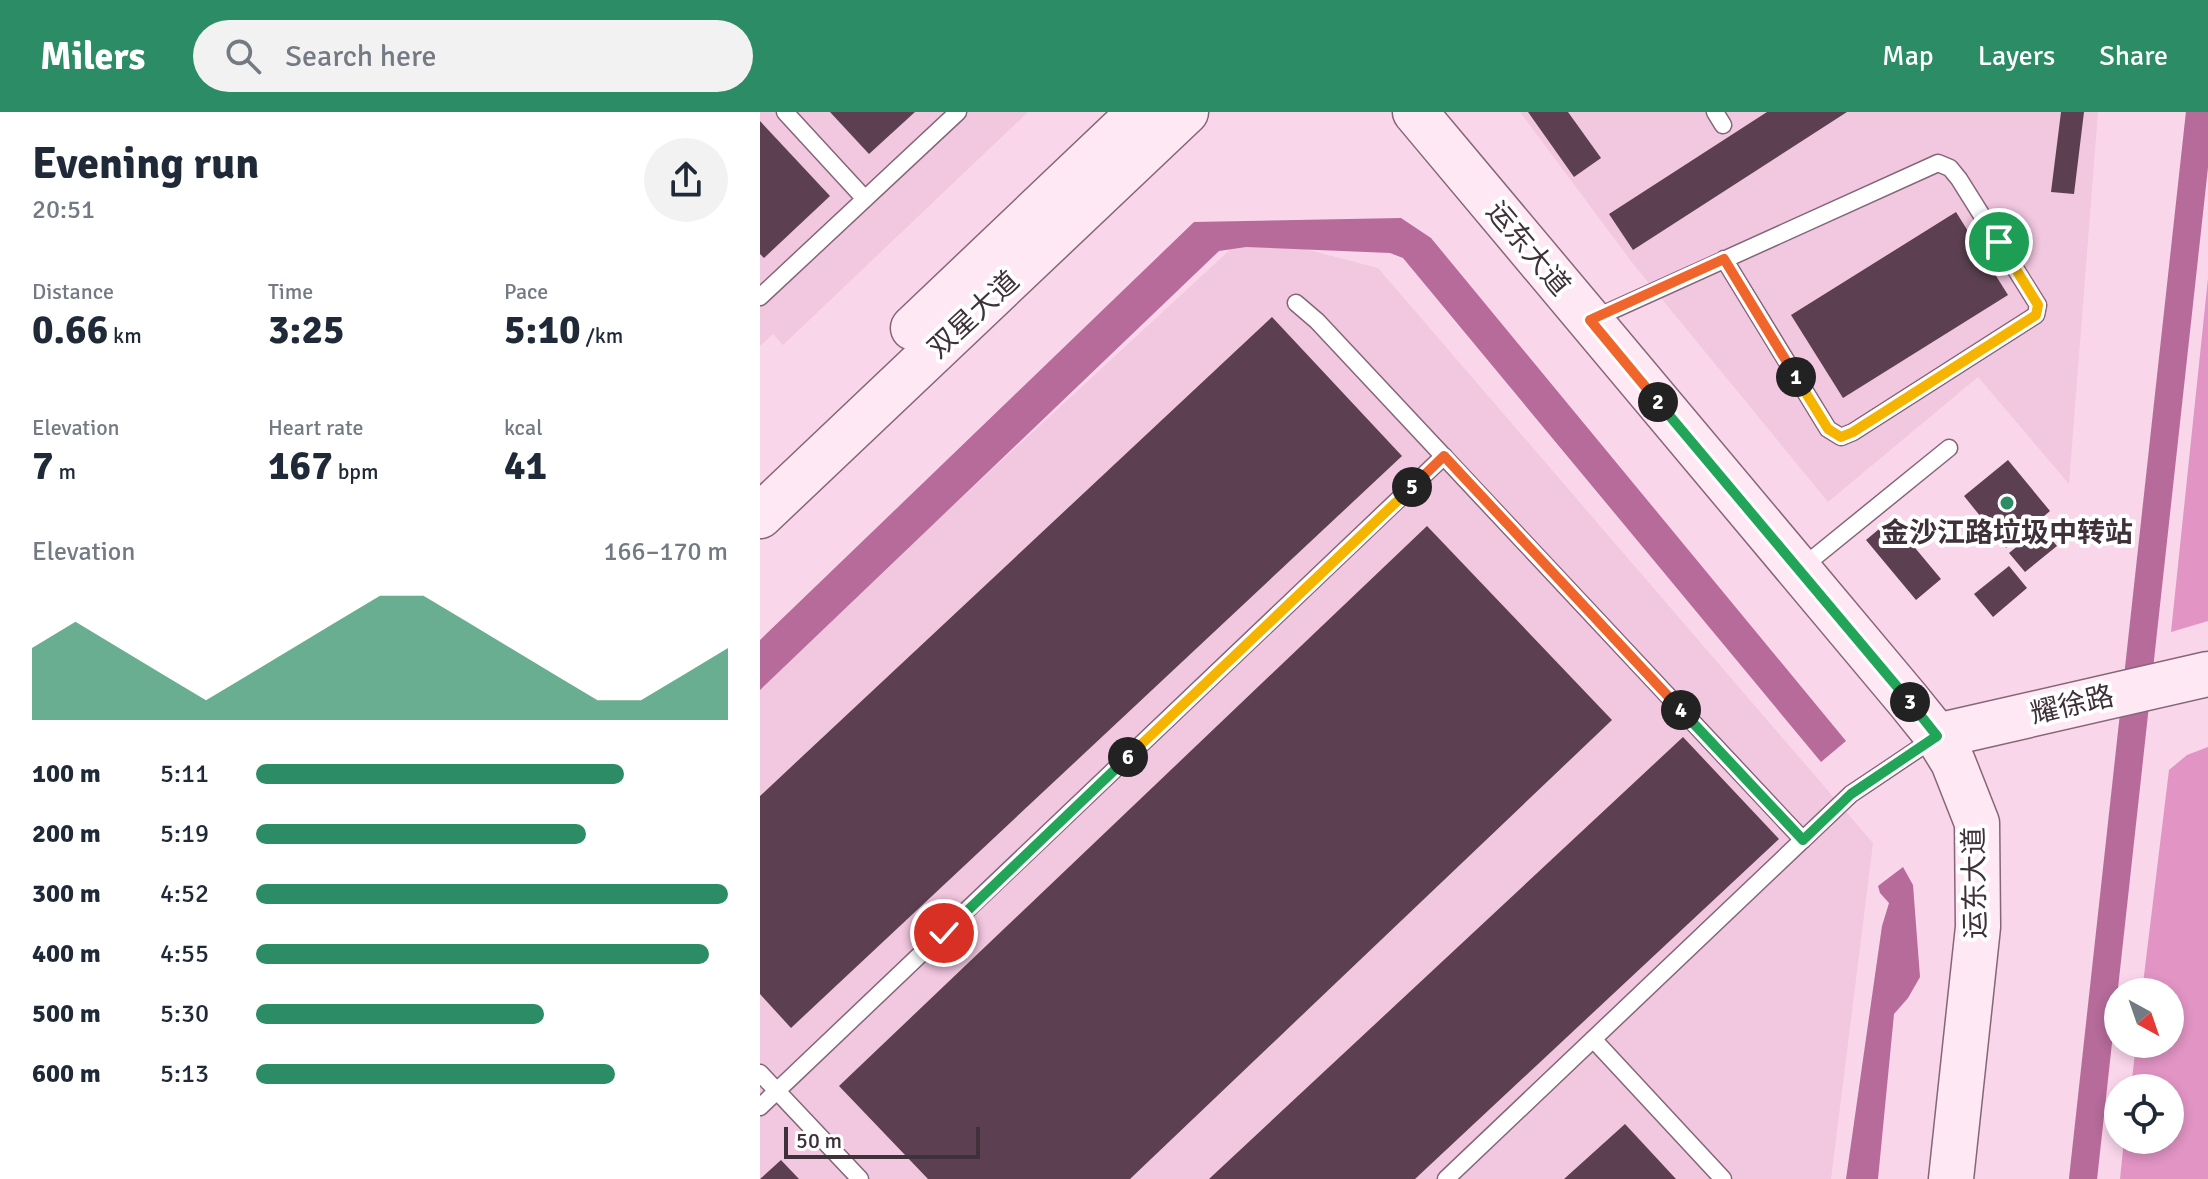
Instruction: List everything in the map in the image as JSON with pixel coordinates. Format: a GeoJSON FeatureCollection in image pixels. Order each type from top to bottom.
{"type":"FeatureCollection","features":[{"type":"Feature","properties":{"kind":"street","name":"双星大道"},"geometry":{"type":"LineString","coordinates":[[760,475],[1140,112]]}},
{"type":"Feature","properties":{"kind":"street","name":"双星大道"},"geometry":{"type":"LineString","coordinates":[[760,516],[1186,112]]}},
{"type":"Feature","properties":{"kind":"street","name":"运东大道"},"geometry":{"type":"LineString","coordinates":[[1415,112],[1937,736],[1953,762],[1977,823],[1978,927],[1951,1179]]}},
{"type":"Feature","properties":{"kind":"street","name":"耀徐路"},"geometry":{"type":"LineString","coordinates":[[1937,736],[2208,674]]}},
{"type":"Feature","properties":{"kind":"lane"},"geometry":{"type":"LineString","coordinates":[[785,112],[865,199]]}},
{"type":"Feature","properties":{"kind":"lane"},"geometry":{"type":"LineString","coordinates":[[760,297],[958,112]]}},
{"type":"Feature","properties":{"kind":"lane"},"geometry":{"type":"LineString","coordinates":[[1590,320],[1724,259],[1938,163],[1950,168],[1959,179],[2038,305],[2036,315],[1841,437],[1828,429],[1724,259]]}},
{"type":"Feature","properties":{"kind":"lane"},"geometry":{"type":"LineString","coordinates":[[1296,303],[1317,321],[1803,840]]}},
{"type":"Feature","properties":{"kind":"lane"},"geometry":{"type":"LineString","coordinates":[[1799,570],[1949,448]]}},
{"type":"Feature","properties":{"kind":"lane"},"geometry":{"type":"LineString","coordinates":[[760,1107],[1444,456]]}},
{"type":"Feature","properties":{"kind":"lane"},"geometry":{"type":"LineString","coordinates":[[1446,1179],[1851,794],[1937,736]]}},
{"type":"Feature","properties":{"kind":"lane"},"geometry":{"type":"LineString","coordinates":[[1593,1039],[1723,1179]]}},
{"type":"Feature","properties":{"kind":"lane"},"geometry":{"type":"LineString","coordinates":[[760,1073],[860,1179]]}},
{"type":"Feature","properties":{"kind":"shaded area"},"geometry":{"type":"Polygon","coordinates":[[[760,112],[1028,112],[783,345],[773,334],[760,346],[760,112]]]}},
{"type":"Feature","properties":{"kind":"shaded area"},"geometry":{"type":"Polygon","coordinates":[[[1520,112],[2098,112],[2069,484],[1978,377],[1828,502],[1634,265],[1520,112]]]}},
{"type":"Feature","properties":{"kind":"shaded area"},"geometry":{"type":"Polygon","coordinates":[[[1401,218],[1431,238],[1846,741],[1821,762],[1403,258],[1390,253],[1246,247],[1219,251],[760,690],[760,640],[1194,222],[1401,218]]]}},
{"type":"Feature","properties":{"kind":"shaded area"},"geometry":{"type":"Polygon","coordinates":[[[1247,234],[1378,268],[1873,843],[1831,1179],[760,1179],[760,684],[1247,234]]]}},
{"type":"Feature","properties":{"kind":"shaded area"},"geometry":{"type":"Polygon","coordinates":[[[2208,278],[2208,621],[2171,632],[2208,278]]]}},
{"type":"Feature","properties":{"kind":"shaded area"},"geometry":{"type":"Polygon","coordinates":[[[2208,747],[2208,1179],[2120,1179],[2123,1154],[2184,1154],[2184,1074],[2133,1074],[2134,1058],[2184,1058],[2184,978],[2144,978],[2169,770],[2187,755],[2208,747]]]}},
{"type":"Feature","properties":{"kind":"shaded area"},"geometry":{"type":"Polygon","coordinates":[[[1903,867],[1913,885],[1920,977],[1894,1014],[1878,1179],[1846,1179],[1882,926],[1889,903],[1878,886],[1903,867]]]}},
{"type":"Feature","properties":{"kind":"building"},"geometry":{"type":"Polygon","coordinates":[[[830,112],[915,112],[869,154],[830,112]]]}},
{"type":"Feature","properties":{"kind":"building"},"geometry":{"type":"Polygon","coordinates":[[[1528,112],[1568,112],[1601,158],[1574,177],[1528,112]]]}},
{"type":"Feature","properties":{"kind":"building"},"geometry":{"type":"Polygon","coordinates":[[[1767,112],[1847,112],[1633,250],[1609,214],[1767,112]]]}},
{"type":"Feature","properties":{"kind":"building"},"geometry":{"type":"Polygon","coordinates":[[[2061,112],[2084,112],[2074,194],[2051,192],[2061,112]]]}},
{"type":"Feature","properties":{"kind":"building"},"geometry":{"type":"Polygon","coordinates":[[[760,121],[830,196],[764,258],[760,254],[760,121]]]}},
{"type":"Feature","properties":{"kind":"building"},"geometry":{"type":"Polygon","coordinates":[[[1956,212],[2008,295],[1843,398],[1791,315],[1956,212]]]}},
{"type":"Feature","properties":{"kind":"building"},"geometry":{"type":"Polygon","coordinates":[[[1272,317],[1402,456],[791,1028],[760,994],[760,796],[1272,317]]]}},
{"type":"Feature","properties":{"kind":"building","name":"金沙江路垃圾中转站"},"geometry":{"type":"Polygon","coordinates":[[[2008,460],[2050,511],[2006,548],[1964,496],[2008,460]]]}},
{"type":"Feature","properties":{"kind":"building"},"geometry":{"type":"Polygon","coordinates":[[[1891,519],[1941,579],[1916,600],[1866,540],[1891,519]]]}},
{"type":"Feature","properties":{"kind":"building"},"geometry":{"type":"Polygon","coordinates":[[[1427,526],[1612,720],[1130,1179],[928,1179],[839,1086],[1427,526]]]}},
{"type":"Feature","properties":{"kind":"building"},"geometry":{"type":"Polygon","coordinates":[[[2041,527],[2057,546],[2025,572],[2009,553],[2041,527]]]}},
{"type":"Feature","properties":{"kind":"building"},"geometry":{"type":"Polygon","coordinates":[[[2009,566],[2027,588],[1993,617],[1974,594],[2009,566]]]}},
{"type":"Feature","properties":{"kind":"building"},"geometry":{"type":"Polygon","coordinates":[[[1683,737],[1779,839],[1415,1179],[1209,1179],[1683,737]]]}},
{"type":"Feature","properties":{"kind":"building"},"geometry":{"type":"Polygon","coordinates":[[[1625,1124],[1676,1179],[1564,1179],[1625,1124]]]}},
{"type":"Feature","properties":{"kind":"building"},"geometry":{"type":"Polygon","coordinates":[[[781,1160],[799,1179],[760,1179],[781,1160]]]}},
{"type":"Feature","properties":{"kind":"waterway"},"geometry":{"type":"LineString","coordinates":[[2083,1179],[2200,112]]}},
{"type":"Feature","properties":{"kind":"place","name":"金沙江路垃圾中转站"},"geometry":{"type":"Point","coordinates":[2007,503]}},
{"type":"Feature","properties":{"kind":"route"},"geometry":{"type":"LineString","coordinates":[[944,933],[1444,456],[1803,840],[1851,794],[1937,736],[1590,320],[1724,259],[1828,429],[1841,437],[2036,315],[2038,305],[1999,242]]}}]}
